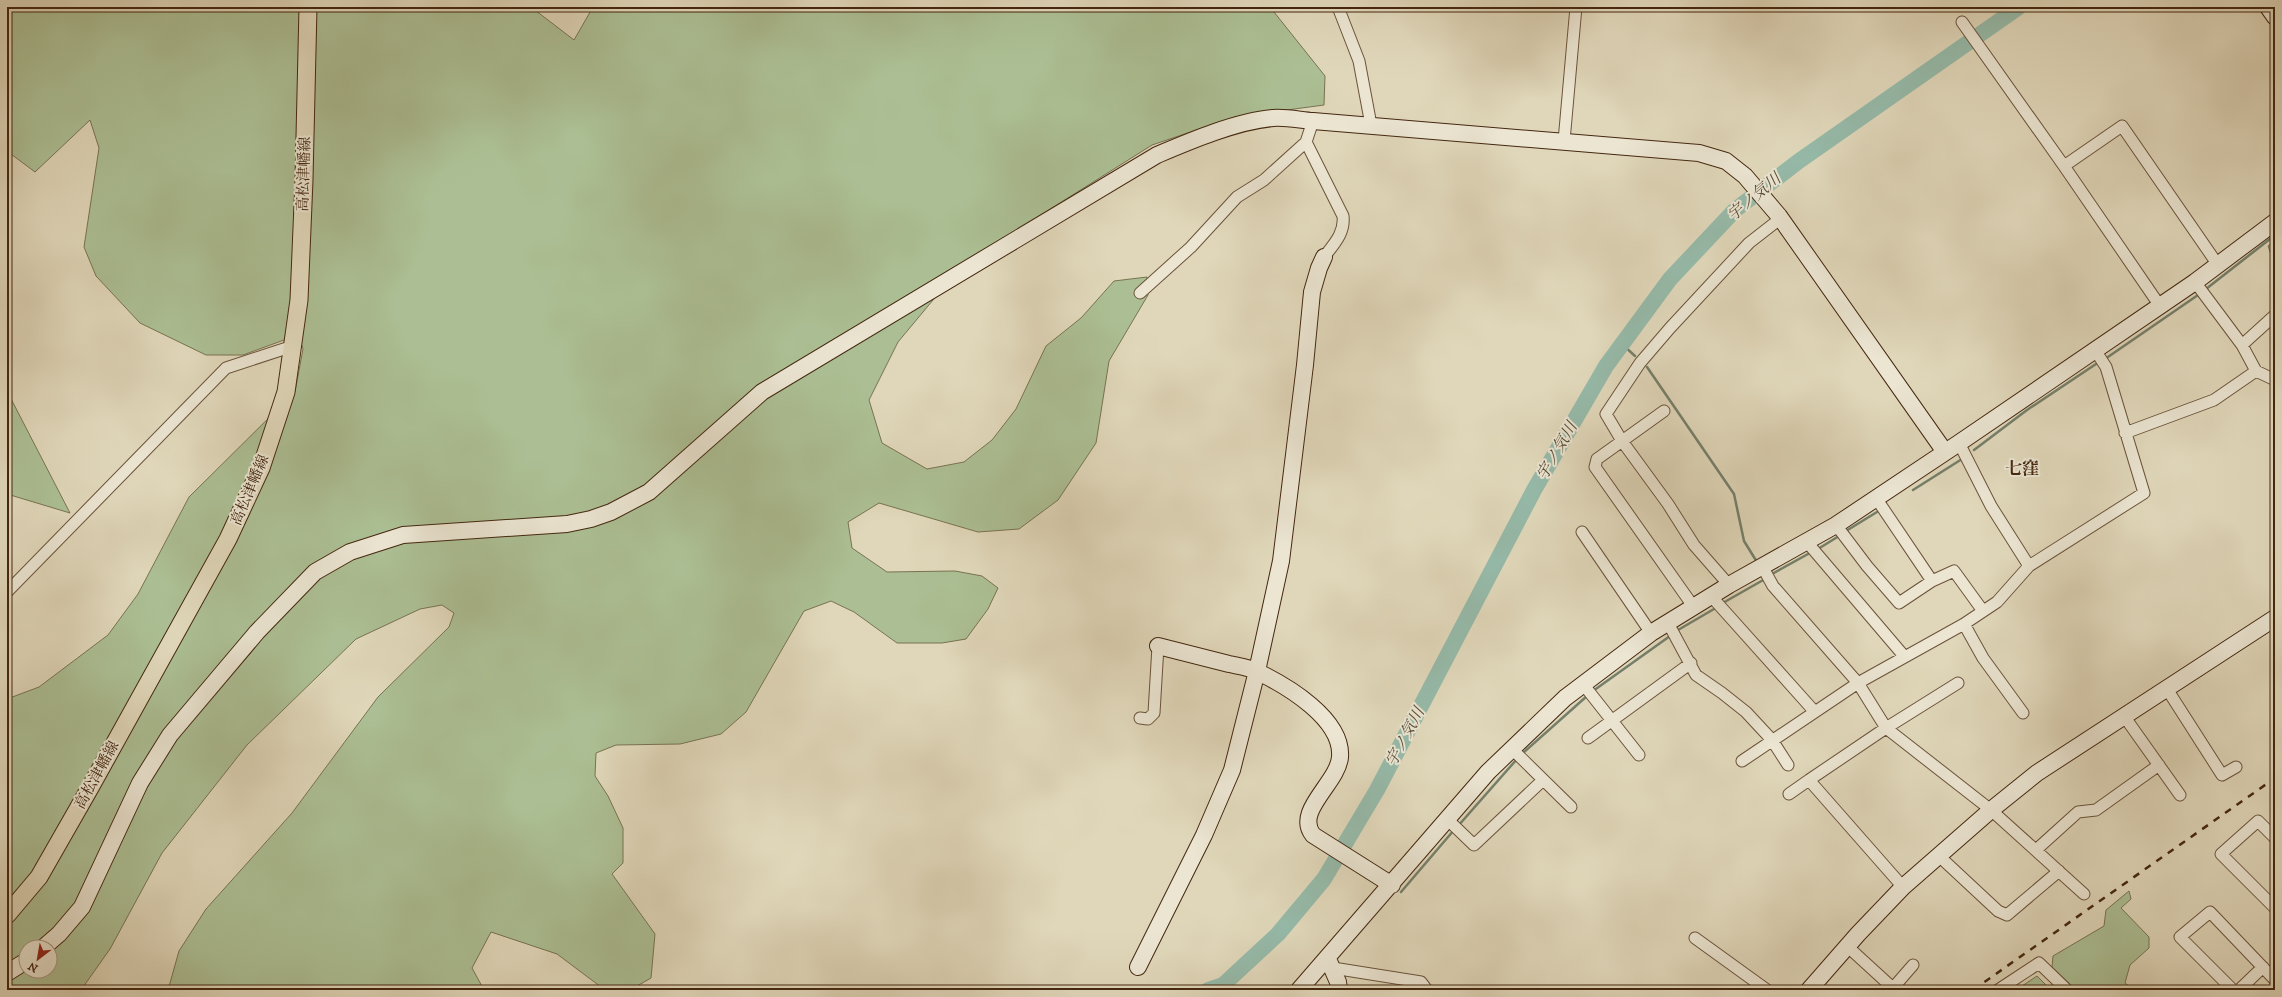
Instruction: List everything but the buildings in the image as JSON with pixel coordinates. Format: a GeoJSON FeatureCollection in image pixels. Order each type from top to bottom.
{"type":"FeatureCollection","features":[{"type":"Feature","properties":{"kind":"main road","name":"高松津幡線"},"geometry":{"type":"LineString","coordinates":[[7,915],[39,877],[228,539],[261,468],[286,392],[299,300],[304,180],[308,7]]}},
{"type":"Feature","properties":{"kind":"street"},"geometry":{"type":"LineString","coordinates":[[1338,7],[1358,61],[1371,125]]}},
{"type":"Feature","properties":{"kind":"street"},"geometry":{"type":"LineString","coordinates":[[1564,141],[1576,7]]}},
{"type":"Feature","properties":{"kind":"street"},"geometry":{"type":"LineString","coordinates":[[2268,7],[2275,17]]}},
{"type":"Feature","properties":{"kind":"street"},"geometry":{"type":"LineString","coordinates":[[1962,22],[2064,166],[2160,306]]}},
{"type":"Feature","properties":{"kind":"street"},"geometry":{"type":"LineString","coordinates":[[53,939],[82,907],[140,783],[170,735],[257,632],[315,572],[350,552],[403,535],[567,524],[591,519],[629,504],[663,482],[762,392],[1156,156],[1197,138],[1229,128],[1273,118],[1699,153],[1726,161],[1745,176],[1780,217],[1945,452]]}},
{"type":"Feature","properties":{"kind":"street"},"geometry":{"type":"LineString","coordinates":[[1140,293],[1191,247],[1237,197],[1264,180],[1306,142],[1313,121]]}},
{"type":"Feature","properties":{"kind":"street"},"geometry":{"type":"LineString","coordinates":[[2064,166],[2122,126],[2218,265]]}},
{"type":"Feature","properties":{"kind":"street"},"geometry":{"type":"LineString","coordinates":[[1138,967],[1204,835],[1232,770],[1257,671],[1280,562],[1305,365],[1312,292],[1324,257],[1341,234],[1344,226],[1343,216],[1306,142]]}},
{"type":"Feature","properties":{"kind":"street"},"geometry":{"type":"LineString","coordinates":[[1729,585],[1694,545],[1668,504],[1622,441],[1606,414],[1640,363],[1722,270],[1749,243],[1780,217]]}},
{"type":"Feature","properties":{"kind":"street"},"geometry":{"type":"LineString","coordinates":[[1299,990],[1330,963],[1447,819],[1511,748],[1583,684],[1668,622],[1729,585],[1836,525],[1959,443],[2195,282],[2275,222]]}},
{"type":"Feature","properties":{"kind":"street"},"geometry":{"type":"LineString","coordinates":[[2195,282],[2242,345],[2256,371],[2275,380]]}},
{"type":"Feature","properties":{"kind":"street"},"geometry":{"type":"LineString","coordinates":[[2242,345],[2275,315]]}},
{"type":"Feature","properties":{"kind":"street"},"geometry":{"type":"LineString","coordinates":[[7,592],[226,368],[293,346]]}},
{"type":"Feature","properties":{"kind":"street"},"geometry":{"type":"LineString","coordinates":[[1742,761],[1814,711],[1858,683],[1904,656],[1964,624],[1997,602],[2029,566],[2144,493],[2106,367],[2095,350]]}},
{"type":"Feature","properties":{"kind":"street"},"geometry":{"type":"LineString","coordinates":[[2125,433],[2214,400],[2256,371]]}},
{"type":"Feature","properties":{"kind":"street"},"geometry":{"type":"LineString","coordinates":[[1664,411],[1598,459],[1595,467],[1693,606]]}},
{"type":"Feature","properties":{"kind":"street"},"geometry":{"type":"LineString","coordinates":[[1959,443],[1990,506],[2029,566]]}},
{"type":"Feature","properties":{"kind":"street"},"geometry":{"type":"LineString","coordinates":[[1876,498],[1932,581]]}},
{"type":"Feature","properties":{"kind":"street"},"geometry":{"type":"LineString","coordinates":[[1836,525],[1867,566],[1899,603],[1932,581],[1954,571],[1983,611]]}},
{"type":"Feature","properties":{"kind":"street"},"geometry":{"type":"LineString","coordinates":[[1582,532],[1651,633]]}},
{"type":"Feature","properties":{"kind":"street"},"geometry":{"type":"LineString","coordinates":[[1806,541],[1904,656]]}},
{"type":"Feature","properties":{"kind":"street"},"geometry":{"type":"LineString","coordinates":[[1762,566],[1773,586],[1858,683],[1886,728],[1991,810],[2084,894]]}},
{"type":"Feature","properties":{"kind":"street"},"geometry":{"type":"LineString","coordinates":[[1711,596],[1814,711]]}},
{"type":"Feature","properties":{"kind":"street"},"geometry":{"type":"LineString","coordinates":[[1809,990],[1847,946],[1903,887],[1991,810],[2037,773],[2275,618]]}},
{"type":"Feature","properties":{"kind":"street"},"geometry":{"type":"LineString","coordinates":[[1668,622],[1696,675],[1746,712],[1772,740],[1788,765]]}},
{"type":"Feature","properties":{"kind":"street"},"geometry":{"type":"LineString","coordinates":[[1964,624],[1983,658],[2023,712]]}},
{"type":"Feature","properties":{"kind":"street"},"geometry":{"type":"LineString","coordinates":[[1140,718],[1148,719],[1154,713],[1158,646],[1257,671],[1318,710],[1333,731],[1339,747],[1338,766],[1308,818],[1309,830],[1392,885]]}},
{"type":"Feature","properties":{"kind":"street"},"geometry":{"type":"LineString","coordinates":[[1588,738],[1691,663]]}},
{"type":"Feature","properties":{"kind":"street"},"geometry":{"type":"LineString","coordinates":[[1789,794],[1886,728],[1958,683]]}},
{"type":"Feature","properties":{"kind":"street"},"geometry":{"type":"LineString","coordinates":[[1583,684],[1639,755]]}},
{"type":"Feature","properties":{"kind":"street"},"geometry":{"type":"LineString","coordinates":[[2167,689],[2222,775],[2236,767]]}},
{"type":"Feature","properties":{"kind":"street"},"geometry":{"type":"LineString","coordinates":[[2124,716],[2180,795]]}},
{"type":"Feature","properties":{"kind":"street"},"geometry":{"type":"LineString","coordinates":[[1511,748],[1571,807]]}},
{"type":"Feature","properties":{"kind":"street"},"geometry":{"type":"LineString","coordinates":[[2036,850],[2078,812],[2096,810],[2159,765]]}},
{"type":"Feature","properties":{"kind":"street"},"geometry":{"type":"LineString","coordinates":[[1447,819],[1474,845],[1543,780]]}},
{"type":"Feature","properties":{"kind":"street"},"geometry":{"type":"LineString","coordinates":[[1809,780],[1903,887]]}},
{"type":"Feature","properties":{"kind":"street"},"geometry":{"type":"LineString","coordinates":[[2275,838],[2258,820],[2221,854],[2275,908]]}},
{"type":"Feature","properties":{"kind":"street"},"geometry":{"type":"LineString","coordinates":[[1939,856],[1998,911],[2007,915],[2059,871]]}},
{"type":"Feature","properties":{"kind":"street"},"geometry":{"type":"LineString","coordinates":[[2233,990],[2180,937],[2210,912],[2275,980]]}},
{"type":"Feature","properties":{"kind":"street"},"geometry":{"type":"LineString","coordinates":[[1695,938],[1767,990]]}},
{"type":"Feature","properties":{"kind":"street"},"geometry":{"type":"LineString","coordinates":[[1847,946],[1890,988],[1913,965]]}},
{"type":"Feature","properties":{"kind":"street"},"geometry":{"type":"LineString","coordinates":[[1330,963],[1339,990]]}},
{"type":"Feature","properties":{"kind":"street"},"geometry":{"type":"LineString","coordinates":[[1330,963],[1421,982],[1427,990]]}},
{"type":"Feature","properties":{"kind":"street"},"geometry":{"type":"LineString","coordinates":[[1998,990],[2038,963],[2067,990]]}},
{"type":"Feature","properties":{"kind":"street"},"geometry":{"type":"LineString","coordinates":[[7,973],[18,966]]}},
{"type":"Feature","properties":{"kind":"street"},"geometry":{"type":"LineString","coordinates":[[2239,990],[2263,967]]}},
{"type":"Feature","properties":{"kind":"green space"},"geometry":{"type":"Polygon","coordinates":[[[7,7],[531,7],[574,40],[593,7],[1270,7],[1325,76],[1324,105],[1235,117],[1152,145],[963,264],[898,342],[869,400],[882,443],[927,469],[964,462],[992,440],[1016,409],[1046,346],[1081,318],[1114,281],[1147,277],[1148,295],[1109,361],[1096,443],[1058,500],[1019,529],[978,532],[879,503],[848,522],[852,548],[887,572],[955,571],[982,576],[998,588],[988,609],[966,639],[942,643],[897,643],[854,612],[831,601],[804,611],[746,712],[721,734],[680,744],[616,745],[596,753],[595,776],[608,796],[623,828],[623,863],[612,874],[655,934],[651,978],[630,990],[605,990],[557,954],[491,932],[472,968],[484,990],[168,990],[179,951],[206,909],[292,813],[378,697],[449,627],[454,613],[442,605],[420,609],[356,639],[247,745],[162,853],[110,949],[81,990],[7,990],[7,699],[39,687],[108,635],[138,594],[189,497],[295,392],[303,349],[302,345],[284,340],[243,355],[206,355],[140,323],[96,276],[84,247],[99,148],[90,120],[35,172],[7,151],[7,7]]]}},
{"type":"Feature","properties":{"kind":"green space"},"geometry":{"type":"Polygon","coordinates":[[[2275,241],[2275,266],[2268,246],[2275,241]]]}},
{"type":"Feature","properties":{"kind":"green space"},"geometry":{"type":"Polygon","coordinates":[[[7,392],[8,393],[70,513],[7,494],[7,392]]]}},
{"type":"Feature","properties":{"kind":"green space"},"geometry":{"type":"Polygon","coordinates":[[[2129,891],[2131,899],[2121,908],[2149,937],[2149,948],[2130,965],[2125,983],[2134,990],[2076,990],[2052,967],[2053,956],[2104,926],[2106,910],[2129,891]]]}},
{"type":"Feature","properties":{"kind":"green space"},"geometry":{"type":"Polygon","coordinates":[[[2037,976],[2051,990],[2016,990],[2037,976]]]}},
{"type":"Feature","properties":{"kind":"waterway","name":"宇ノ気川"},"geometry":{"type":"LineString","coordinates":[[1208,990],[1223,985],[1278,934],[1324,879],[1377,790],[1534,490],[1606,366],[1670,279],[1735,210],[1799,161],[2019,7]]}},
{"type":"Feature","properties":{"kind":"waterway"},"geometry":{"type":"LineString","coordinates":[[2206,289],[2275,235]]}},
{"type":"Feature","properties":{"kind":"waterway"},"geometry":{"type":"LineString","coordinates":[[2105,359],[2198,295]]}},
{"type":"Feature","properties":{"kind":"waterway"},"geometry":{"type":"LineString","coordinates":[[1622,344],[1635,356]]}},
{"type":"Feature","properties":{"kind":"waterway"},"geometry":{"type":"LineString","coordinates":[[1974,450],[2027,410],[2099,362]]}},
{"type":"Feature","properties":{"kind":"waterway"},"geometry":{"type":"LineString","coordinates":[[1647,367],[1734,494],[1744,541],[1757,562]]}},
{"type":"Feature","properties":{"kind":"waterway"},"geometry":{"type":"LineString","coordinates":[[1913,490],[1962,459]]}},
{"type":"Feature","properties":{"kind":"waterway"},"geometry":{"type":"LineString","coordinates":[[1846,531],[1877,512]]}},
{"type":"Feature","properties":{"kind":"waterway"},"geometry":{"type":"LineString","coordinates":[[1818,549],[1839,536]]}},
{"type":"Feature","properties":{"kind":"waterway"},"geometry":{"type":"LineString","coordinates":[[1772,574],[1808,554]]}},
{"type":"Feature","properties":{"kind":"waterway"},"geometry":{"type":"LineString","coordinates":[[1721,604],[1765,579]]}},
{"type":"Feature","properties":{"kind":"waterway"},"geometry":{"type":"LineString","coordinates":[[1678,630],[1714,609]]}},
{"type":"Feature","properties":{"kind":"waterway"},"geometry":{"type":"LineString","coordinates":[[1593,691],[1670,636]]}},
{"type":"Feature","properties":{"kind":"waterway"},"geometry":{"type":"LineString","coordinates":[[1523,753],[1587,696]]}},
{"type":"Feature","properties":{"kind":"waterway"},"geometry":{"type":"LineString","coordinates":[[1458,826],[1517,759]]}},
{"type":"Feature","properties":{"kind":"waterway"},"geometry":{"type":"LineString","coordinates":[[1401,892],[1454,830]]}},
{"type":"Feature","properties":{"kind":"railway"},"geometry":{"type":"LineString","coordinates":[[1973,990],[2275,778]]}},
{"type":"Feature","properties":{"kind":"district","name":"七窪"},"geometry":{"type":"Point","coordinates":[2022,469]}}]}
